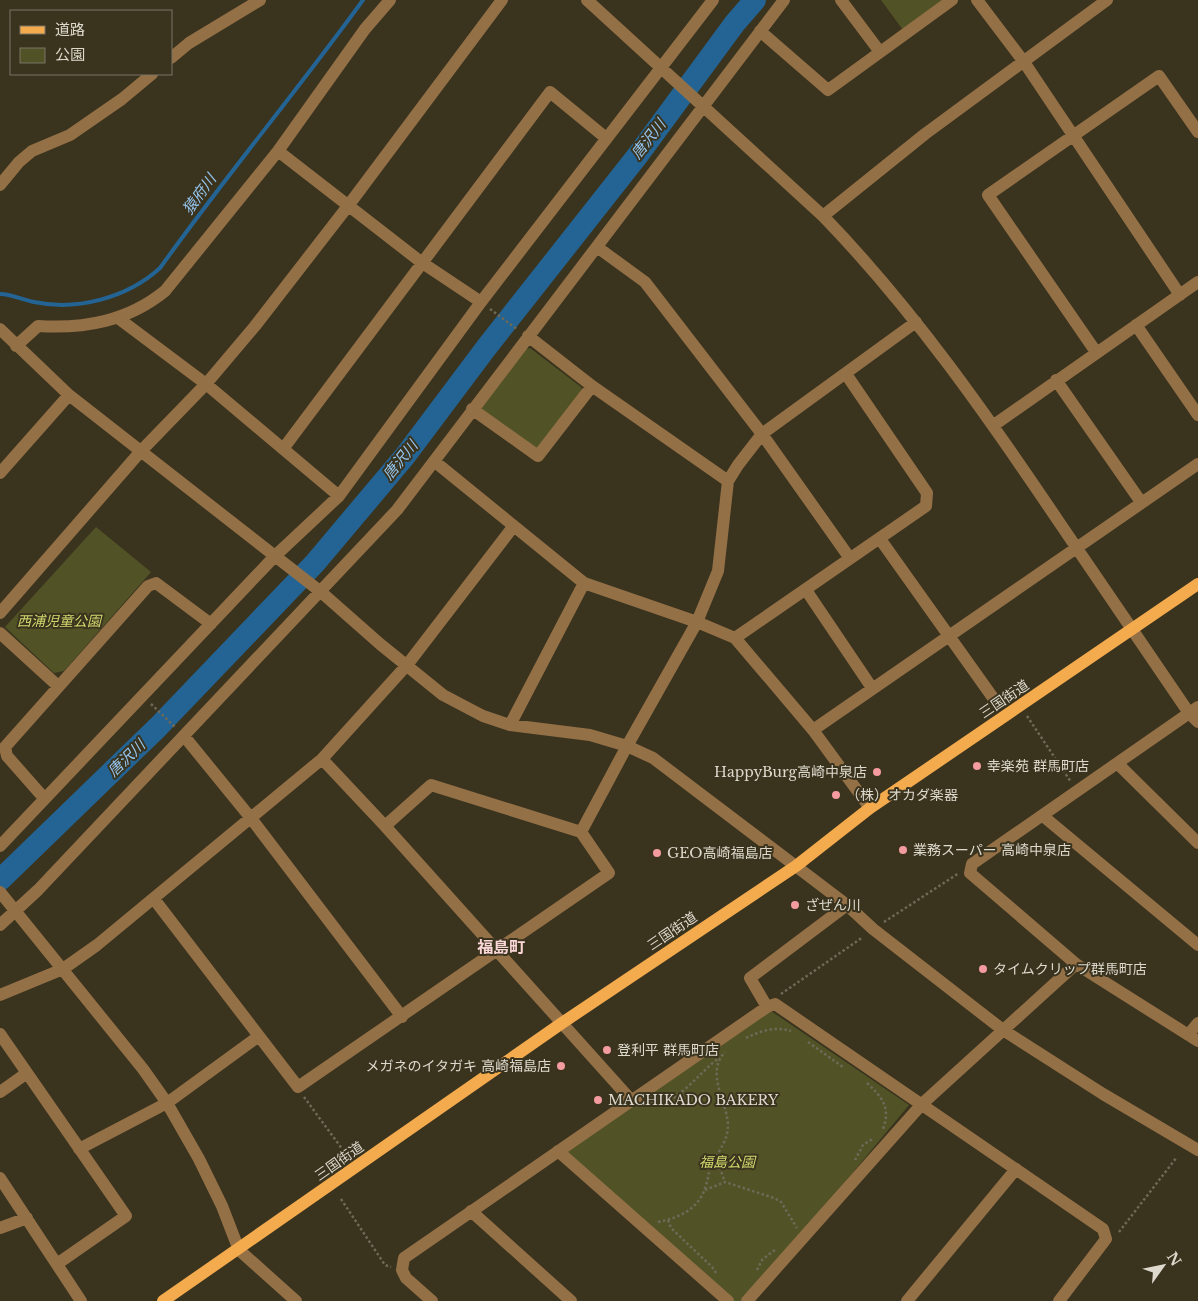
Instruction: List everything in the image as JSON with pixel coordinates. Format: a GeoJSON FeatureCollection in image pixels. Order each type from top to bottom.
{"type":"FeatureCollection","features":[{"type":"Feature","properties":{"kind":"main road","name":"三国街道"},"geometry":{"type":"LineString","coordinates":[[162,1301],[239,1250],[562,1023],[796,866],[870,808],[1198,584]]}},
{"type":"Feature","properties":{"kind":"street"},"geometry":{"type":"LineString","coordinates":[[172,57],[189,43],[260,0]]}},
{"type":"Feature","properties":{"kind":"street"},"geometry":{"type":"LineString","coordinates":[[16,346],[38,326],[79,327],[118,318],[153,300],[175,280],[278,151],[365,29],[390,0]]}},
{"type":"Feature","properties":{"kind":"street"},"geometry":{"type":"LineString","coordinates":[[0,613],[141,451],[206,384],[348,206],[502,0]]}},
{"type":"Feature","properties":{"kind":"street"},"geometry":{"type":"LineString","coordinates":[[587,0],[703,104],[823,216],[859,253],[916,322],[994,425],[1133,630],[1195,714],[972,864],[970,873],[1076,964],[1193,1038],[1198,1023]]}},
{"type":"Feature","properties":{"kind":"street"},"geometry":{"type":"LineString","coordinates":[[0,846],[211,624],[339,496],[485,306],[606,138],[713,0]]}},
{"type":"Feature","properties":{"kind":"street"},"geometry":{"type":"LineString","coordinates":[[0,925],[13,908],[181,732],[397,510],[472,409],[524,333],[597,247],[703,104],[784,0]]}},
{"type":"Feature","properties":{"kind":"street"},"geometry":{"type":"LineString","coordinates":[[841,0],[880,52]]}},
{"type":"Feature","properties":{"kind":"street"},"geometry":{"type":"LineString","coordinates":[[760,31],[828,90],[952,0]]}},
{"type":"Feature","properties":{"kind":"street"},"geometry":{"type":"LineString","coordinates":[[977,0],[1024,62],[1180,295]]}},
{"type":"Feature","properties":{"kind":"street"},"geometry":{"type":"LineString","coordinates":[[823,216],[925,134],[1107,0]]}},
{"type":"Feature","properties":{"kind":"street"},"geometry":{"type":"LineString","coordinates":[[0,185],[19,162],[32,151],[70,135],[122,99],[151,75]]}},
{"type":"Feature","properties":{"kind":"street"},"geometry":{"type":"LineString","coordinates":[[1096,352],[988,195],[1160,76],[1198,132]]}},
{"type":"Feature","properties":{"kind":"street"},"geometry":{"type":"LineString","coordinates":[[284,450],[550,92],[606,138]]}},
{"type":"Feature","properties":{"kind":"street"},"geometry":{"type":"LineString","coordinates":[[278,151],[422,262],[485,306]]}},
{"type":"Feature","properties":{"kind":"street"},"geometry":{"type":"LineString","coordinates":[[597,247],[644,282],[762,434],[849,557]]}},
{"type":"Feature","properties":{"kind":"street"},"geometry":{"type":"LineString","coordinates":[[994,425],[1198,282]]}},
{"type":"Feature","properties":{"kind":"street"},"geometry":{"type":"LineString","coordinates":[[118,318],[206,384],[339,496]]}},
{"type":"Feature","properties":{"kind":"street"},"geometry":{"type":"LineString","coordinates":[[581,832],[697,622],[718,570],[728,481],[762,434],[916,322]]}},
{"type":"Feature","properties":{"kind":"street"},"geometry":{"type":"LineString","coordinates":[[1136,324],[1198,415]]}},
{"type":"Feature","properties":{"kind":"street"},"geometry":{"type":"LineString","coordinates":[[0,329],[69,395],[320,591],[444,695],[483,716],[510,725],[590,735],[627,746],[652,758],[847,905],[874,929],[1003,1030],[1103,1094],[1198,1150]]}},
{"type":"Feature","properties":{"kind":"street"},"geometry":{"type":"LineString","coordinates":[[524,333],[592,386],[728,481]]}},
{"type":"Feature","properties":{"kind":"street"},"geometry":{"type":"LineString","coordinates":[[736,638],[806,590],[849,557],[880,539],[926,506],[927,493],[846,374]]}},
{"type":"Feature","properties":{"kind":"street"},"geometry":{"type":"LineString","coordinates":[[1056,380],[1141,502]]}},
{"type":"Feature","properties":{"kind":"street"},"geometry":{"type":"LineString","coordinates":[[472,409],[538,456],[592,386]]}},
{"type":"Feature","properties":{"kind":"street"},"geometry":{"type":"LineString","coordinates":[[2,466],[69,395]]}},
{"type":"Feature","properties":{"kind":"street"},"geometry":{"type":"LineString","coordinates":[[434,461],[512,527],[584,583],[697,622],[736,638],[813,730],[870,808]]}},
{"type":"Feature","properties":{"kind":"street"},"geometry":{"type":"LineString","coordinates":[[813,730],[1198,464]]}},
{"type":"Feature","properties":{"kind":"street"},"geometry":{"type":"LineString","coordinates":[[0,995],[63,969],[154,900],[250,817],[322,759],[406,665],[512,527]]}},
{"type":"Feature","properties":{"kind":"street"},"geometry":{"type":"LineString","coordinates":[[880,539],[996,702]]}},
{"type":"Feature","properties":{"kind":"street"},"geometry":{"type":"LineString","coordinates":[[44,798],[7,756],[5,747],[148,586],[156,583],[211,624]]}},
{"type":"Feature","properties":{"kind":"street"},"geometry":{"type":"LineString","coordinates":[[510,725],[584,583]]}},
{"type":"Feature","properties":{"kind":"street"},"geometry":{"type":"LineString","coordinates":[[806,590],[872,688]]}},
{"type":"Feature","properties":{"kind":"street"},"geometry":{"type":"LineString","coordinates":[[0,633],[58,686]]}},
{"type":"Feature","properties":{"kind":"street"},"geometry":{"type":"LineString","coordinates":[[181,732],[250,817],[402,1017]]}},
{"type":"Feature","properties":{"kind":"street"},"geometry":{"type":"LineString","coordinates":[[322,759],[385,826],[631,1100]]}},
{"type":"Feature","properties":{"kind":"street"},"geometry":{"type":"LineString","coordinates":[[1118,764],[1198,843]]}},
{"type":"Feature","properties":{"kind":"street"},"geometry":{"type":"LineString","coordinates":[[154,900],[298,1087],[609,873],[581,832],[432,785],[385,826]]}},
{"type":"Feature","properties":{"kind":"street"},"geometry":{"type":"LineString","coordinates":[[1042,816],[1198,945]]}},
{"type":"Feature","properties":{"kind":"street"},"geometry":{"type":"LineString","coordinates":[[0,892],[143,1068],[167,1103],[200,1159],[222,1206],[239,1250],[296,1301]]}},
{"type":"Feature","properties":{"kind":"street"},"geometry":{"type":"LineString","coordinates":[[847,905],[750,978],[771,1005],[922,1104],[1104,1229],[1106,1239],[1066,1299]]}},
{"type":"Feature","properties":{"kind":"street"},"geometry":{"type":"LineString","coordinates":[[746,1301],[922,1104],[1076,964]]}},
{"type":"Feature","properties":{"kind":"street"},"geometry":{"type":"LineString","coordinates":[[432,1301],[406,1278],[402,1270],[404,1258],[771,1005]]}},
{"type":"Feature","properties":{"kind":"street"},"geometry":{"type":"LineString","coordinates":[[0,1034],[126,1216],[57,1264]]}},
{"type":"Feature","properties":{"kind":"street"},"geometry":{"type":"LineString","coordinates":[[79,1149],[167,1103],[259,1036]]}},
{"type":"Feature","properties":{"kind":"street"},"geometry":{"type":"LineString","coordinates":[[0,1092],[27,1073]]}},
{"type":"Feature","properties":{"kind":"street"},"geometry":{"type":"LineString","coordinates":[[558,1151],[728,1301]]}},
{"type":"Feature","properties":{"kind":"street"},"geometry":{"type":"LineString","coordinates":[[907,1301],[1016,1169]]}},
{"type":"Feature","properties":{"kind":"street"},"geometry":{"type":"LineString","coordinates":[[0,1178],[81,1301]]}},
{"type":"Feature","properties":{"kind":"street"},"geometry":{"type":"LineString","coordinates":[[472,1211],[570,1301]]}},
{"type":"Feature","properties":{"kind":"street"},"geometry":{"type":"LineString","coordinates":[[0,1228],[27,1218]]}},
{"type":"Feature","properties":{"kind":"path"},"geometry":{"type":"LineString","coordinates":[[485,306],[524,333]]}},
{"type":"Feature","properties":{"kind":"path"},"geometry":{"type":"LineString","coordinates":[[150,702],[181,732]]}},
{"type":"Feature","properties":{"kind":"path"},"geometry":{"type":"LineString","coordinates":[[1020,706],[1077,792]]}},
{"type":"Feature","properties":{"kind":"path"},"geometry":{"type":"LineString","coordinates":[[771,1005],[777,997],[874,929],[972,864]]}},
{"type":"Feature","properties":{"kind":"path"},"geometry":{"type":"LineString","coordinates":[[744,1038],[761,1031],[786,1029],[796,1032]]}},
{"type":"Feature","properties":{"kind":"path"},"geometry":{"type":"LineString","coordinates":[[805,1039],[811,1046],[848,1070]]}},
{"type":"Feature","properties":{"kind":"path"},"geometry":{"type":"LineString","coordinates":[[643,1092],[650,1102],[661,1103],[698,1079],[730,1048]]}},
{"type":"Feature","properties":{"kind":"path"},"geometry":{"type":"LineString","coordinates":[[639,1223],[668,1220],[682,1215],[694,1207],[704,1191],[707,1172],[726,1139],[728,1126],[716,1077],[719,1058]]}},
{"type":"Feature","properties":{"kind":"path"},"geometry":{"type":"LineString","coordinates":[[866,1082],[885,1103],[887,1115],[882,1131]]}},
{"type":"Feature","properties":{"kind":"path"},"geometry":{"type":"LineString","coordinates":[[298,1087],[348,1157]]}},
{"type":"Feature","properties":{"kind":"path"},"geometry":{"type":"LineString","coordinates":[[851,1166],[864,1145],[877,1137]]}},
{"type":"Feature","properties":{"kind":"path"},"geometry":{"type":"LineString","coordinates":[[1119,1232],[1177,1157]]}},
{"type":"Feature","properties":{"kind":"path"},"geometry":{"type":"LineString","coordinates":[[716,1158],[725,1182]]}},
{"type":"Feature","properties":{"kind":"path"},"geometry":{"type":"LineString","coordinates":[[704,1191],[725,1182],[774,1198],[781,1202],[796,1227],[802,1233]]}},
{"type":"Feature","properties":{"kind":"path"},"geometry":{"type":"LineString","coordinates":[[341,1198],[385,1265],[402,1270]]}},
{"type":"Feature","properties":{"kind":"path"},"geometry":{"type":"LineString","coordinates":[[668,1220],[671,1228],[712,1267],[720,1279]]}},
{"type":"Feature","properties":{"kind":"path"},"geometry":{"type":"LineString","coordinates":[[794,1233],[799,1222]]}},
{"type":"Feature","properties":{"kind":"path"},"geometry":{"type":"LineString","coordinates":[[754,1275],[762,1260],[784,1245]]}},
{"type":"Feature","properties":{"kind":"green space"},"geometry":{"type":"Polygon","coordinates":[[[881,0],[943,0],[903,30],[881,0]]]}},
{"type":"Feature","properties":{"kind":"green space"},"geometry":{"type":"Polygon","coordinates":[[[530,348],[581,387],[582,391],[541,447],[536,448],[482,411],[481,406],[522,350],[530,348]]]}},
{"type":"Feature","properties":{"kind":"green space","name":"西浦児童公園"},"geometry":{"type":"Polygon","coordinates":[[[96,527],[151,572],[64,671],[54,673],[5,627],[96,527]]]}},
{"type":"Feature","properties":{"kind":"green space","name":"福島公園"},"geometry":{"type":"Polygon","coordinates":[[[771,1011],[909,1105],[746,1301],[728,1301],[558,1151],[771,1011]]]}},
{"type":"Feature","properties":{"kind":"waterway","name":"猿府川"},"geometry":{"type":"LineString","coordinates":[[0,294],[50,304],[84,303],[101,300],[117,294],[147,278],[160,268],[363,0]]}},
{"type":"Feature","properties":{"kind":"waterway","name":"唐沢川"},"geometry":{"type":"LineString","coordinates":[[0,880],[158,727],[315,563],[405,456],[486,348],[638,155],[735,23],[755,0]]}},
{"type":"Feature","properties":{"kind":"place","name":"幸楽苑 群馬町店"},"geometry":{"type":"Point","coordinates":[977,766]}},
{"type":"Feature","properties":{"kind":"place","name":"HappyBurg高崎中泉店"},"geometry":{"type":"Point","coordinates":[877,772]}},
{"type":"Feature","properties":{"kind":"place","name":"（株）オカダ楽器"},"geometry":{"type":"Point","coordinates":[836,795]}},
{"type":"Feature","properties":{"kind":"place","name":"業務スーパー 高崎中泉店"},"geometry":{"type":"Point","coordinates":[903,850]}},
{"type":"Feature","properties":{"kind":"place","name":"GEO高崎福島店"},"geometry":{"type":"Point","coordinates":[657,853]}},
{"type":"Feature","properties":{"kind":"place","name":"ざぜん川"},"geometry":{"type":"Point","coordinates":[795,905]}},
{"type":"Feature","properties":{"kind":"place","name":"タイムクリップ群馬町店"},"geometry":{"type":"Point","coordinates":[983,969]}},
{"type":"Feature","properties":{"kind":"place","name":"登利平 群馬町店"},"geometry":{"type":"Point","coordinates":[607,1050]}},
{"type":"Feature","properties":{"kind":"place","name":"メガネのイタガキ 高崎福島店"},"geometry":{"type":"Point","coordinates":[561,1066]}},
{"type":"Feature","properties":{"kind":"place","name":"MACHIKADO BAKERY"},"geometry":{"type":"Point","coordinates":[598,1100]}},
{"type":"Feature","properties":{"kind":"district","name":"福島町"},"geometry":{"type":"Point","coordinates":[501,947]}}]}
